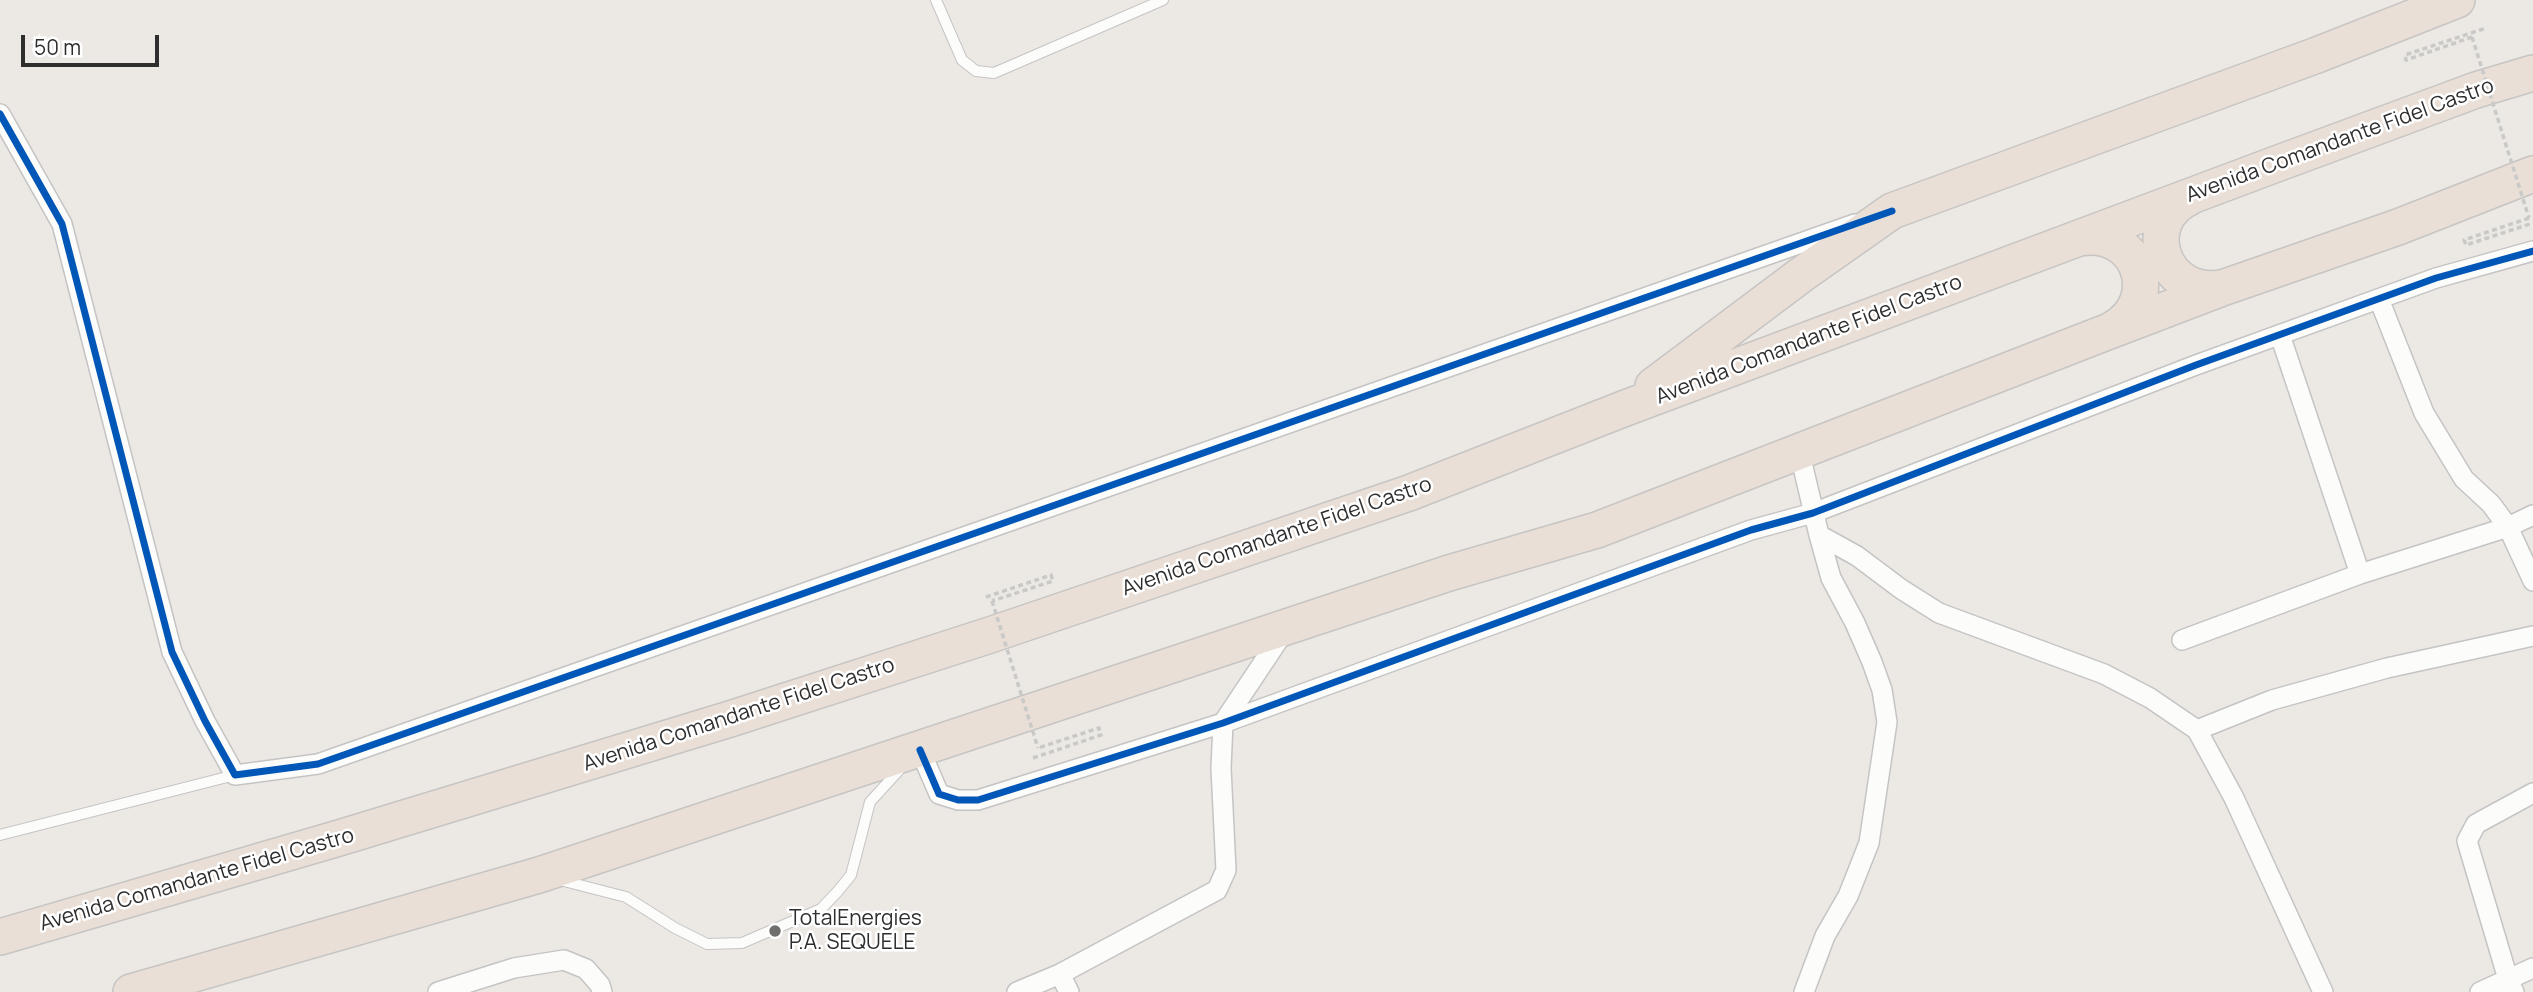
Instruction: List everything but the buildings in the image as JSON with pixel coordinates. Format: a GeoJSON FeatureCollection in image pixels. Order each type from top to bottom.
{"type":"FeatureCollection","features":[{"type":"Feature","properties":{"kind":"highway"},"geometry":{"type":"LineString","coordinates":[[1623,409],[1801,275],[1892,211],[2457,0]]}},
{"type":"Feature","properties":{"kind":"highway","name":"Avenida Comandante Fidel Castro"},"geometry":{"type":"LineString","coordinates":[[0,937],[490,793],[990,635],[1409,493],[1623,409],[2191,196],[2476,90],[2533,73]]}},
{"type":"Feature","properties":{"kind":"highway"},"geometry":{"type":"LineString","coordinates":[[131,992],[539,876],[1449,573],[1597,530],[2225,287],[2398,227],[2533,174]]}},
{"type":"Feature","properties":{"kind":"highway"},"geometry":{"type":"LineString","coordinates":[[2191,196],[2178,204],[2164,224],[2161,241],[2164,257],[2172,272],[2185,283],[2200,289],[2225,287]]}},
{"type":"Feature","properties":{"kind":"highway"},"geometry":{"type":"LineString","coordinates":[[2074,241],[2088,237],[2111,240],[2130,254],[2138,267],[2141,290],[2136,305],[2122,324],[2107,332]]}},
{"type":"Feature","properties":{"kind":"street"},"geometry":{"type":"LineString","coordinates":[[0,114],[62,224],[172,652],[205,722],[235,775],[318,764],[1892,211]]}},
{"type":"Feature","properties":{"kind":"street"},"geometry":{"type":"LineString","coordinates":[[919,750],[939,794],[958,800],[978,800],[1223,723],[1751,530],[1813,513],[2436,278],[2533,251]]}},
{"type":"Feature","properties":{"kind":"street"},"geometry":{"type":"LineString","coordinates":[[2379,299],[2424,413],[2464,479],[2491,504],[2508,527],[2533,581]]}},
{"type":"Feature","properties":{"kind":"street"},"geometry":{"type":"LineString","coordinates":[[2280,335],[2360,574]]}},
{"type":"Feature","properties":{"kind":"street"},"geometry":{"type":"LineString","coordinates":[[1799,450],[1813,513],[1832,578],[1872,662],[1882,690],[1887,722],[1869,843],[1848,896],[1825,936],[1804,992]]}},
{"type":"Feature","properties":{"kind":"street"},"geometry":{"type":"LineString","coordinates":[[2182,640],[2360,574],[2508,527],[2533,515]]}},
{"type":"Feature","properties":{"kind":"street"},"geometry":{"type":"LineString","coordinates":[[1819,535],[1857,556],[1939,613],[2104,674],[2150,698],[2197,730],[2234,798],[2323,992]]}},
{"type":"Feature","properties":{"kind":"street"},"geometry":{"type":"LineString","coordinates":[[1017,992],[1060,974],[1217,890],[1226,870],[1221,768],[1223,723],[1288,627]]}},
{"type":"Feature","properties":{"kind":"street"},"geometry":{"type":"LineString","coordinates":[[2197,730],[2272,700],[2362,675],[2533,636]]}},
{"type":"Feature","properties":{"kind":"street"},"geometry":{"type":"LineString","coordinates":[[2511,986],[2467,841],[2476,824],[2533,793]]}},
{"type":"Feature","properties":{"kind":"street"},"geometry":{"type":"LineString","coordinates":[[438,992],[514,968],[564,960],[586,969],[600,985],[602,992]]}},
{"type":"Feature","properties":{"kind":"street"},"geometry":{"type":"LineString","coordinates":[[2480,992],[2511,986],[2533,968]]}},
{"type":"Feature","properties":{"kind":"street"},"geometry":{"type":"LineString","coordinates":[[1060,974],[1069,992]]}},
{"type":"Feature","properties":{"kind":"lane"},"geometry":{"type":"LineString","coordinates":[[936,0],[962,61],[976,71],[994,73],[1163,0]]}},
{"type":"Feature","properties":{"kind":"lane"},"geometry":{"type":"LineString","coordinates":[[539,876],[626,897],[675,928],[707,944],[742,943],[821,909],[838,891],[851,875],[870,802],[919,750]]}},
{"type":"Feature","properties":{"kind":"lane"},"geometry":{"type":"LineString","coordinates":[[0,835],[235,775]]}},
{"type":"Feature","properties":{"kind":"path"},"geometry":{"type":"LineString","coordinates":[[2486,28],[2405,55],[2406,60],[2472,37],[2529,218],[2464,240],[2466,245],[2533,223]]}},
{"type":"Feature","properties":{"kind":"path"},"geometry":{"type":"LineString","coordinates":[[985,597],[1051,575],[1054,581],[992,601],[1038,748],[1099,728],[1101,735],[1033,758]]}},
{"type":"Feature","properties":{"kind":"cycle path"},"geometry":{"type":"LineString","coordinates":[[0,114],[62,224],[172,652],[235,775],[318,764],[1892,211]]}},
{"type":"Feature","properties":{"kind":"cycle path"},"geometry":{"type":"LineString","coordinates":[[920,750],[939,794],[958,800],[978,800],[1223,723],[1751,530],[1813,513],[2196,365],[2436,278],[2533,251]]}},
{"type":"Feature","properties":{"kind":"place","name":"TotalEnergies P.A. SEQUELE"},"geometry":{"type":"Point","coordinates":[775,931]}}]}
